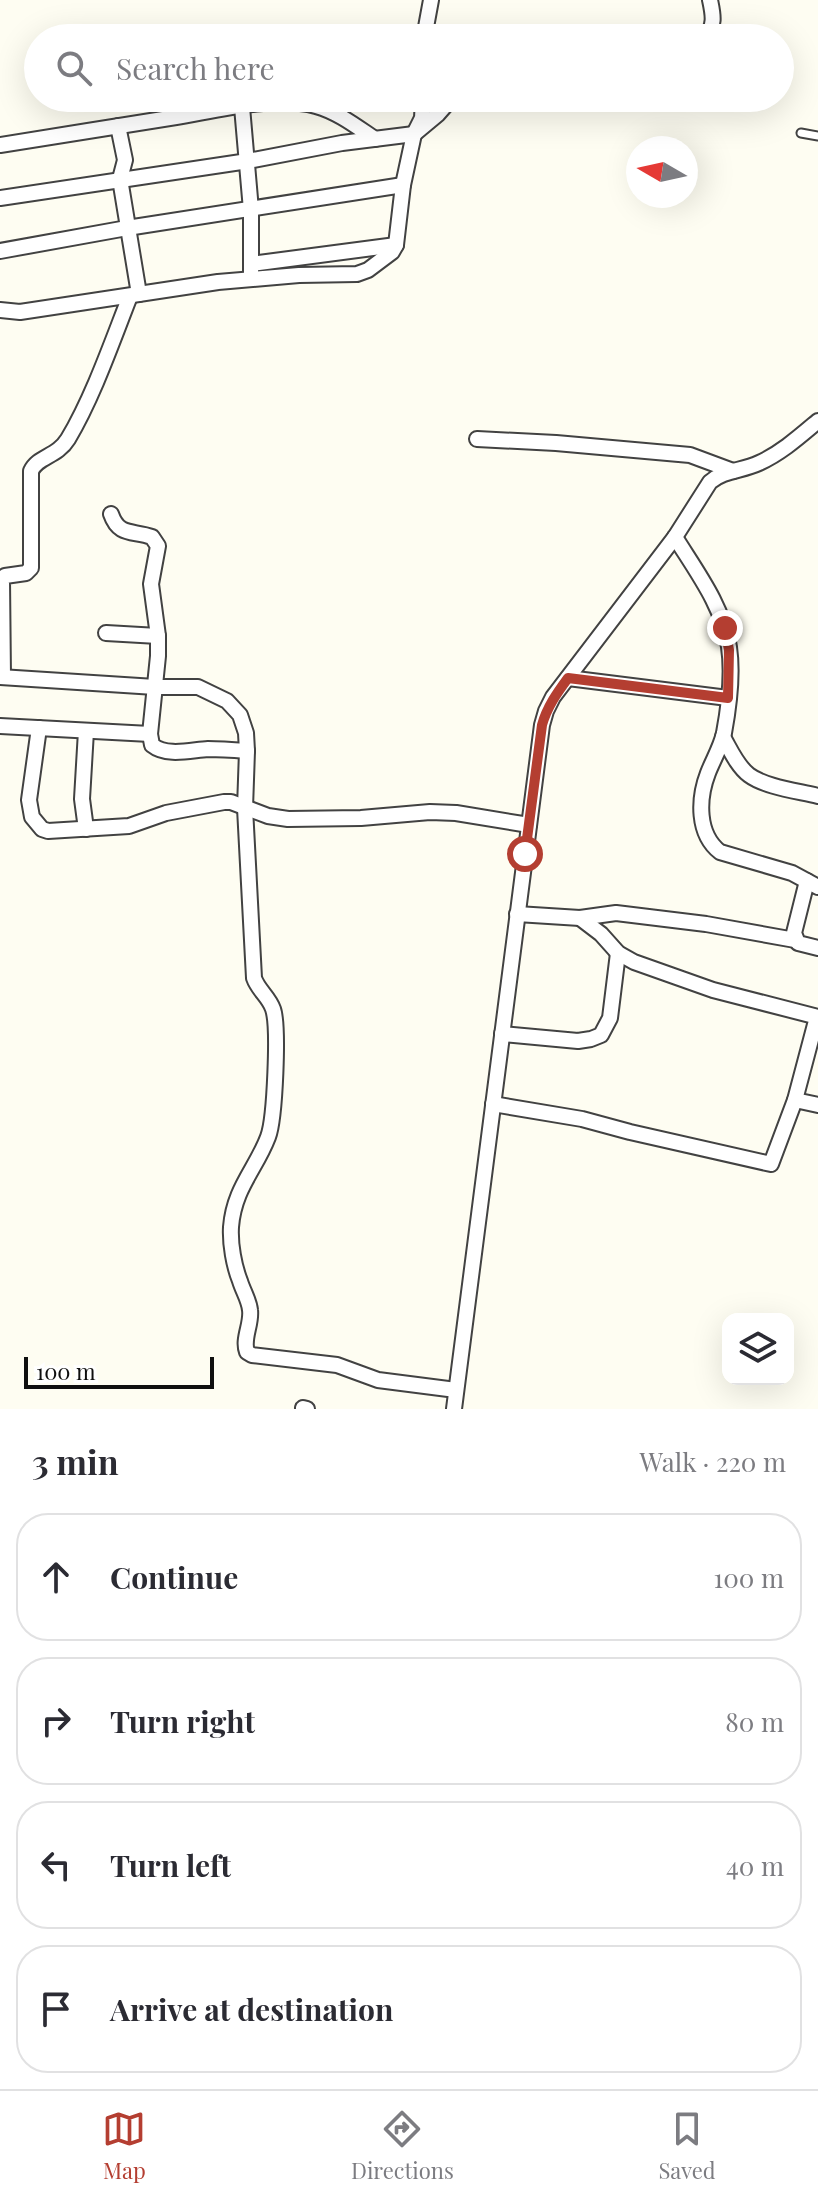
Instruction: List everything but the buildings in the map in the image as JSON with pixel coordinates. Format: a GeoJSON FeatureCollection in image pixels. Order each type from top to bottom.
{"type":"FeatureCollection","features":[{"type":"Feature","properties":{"kind":"street"},"geometry":{"type":"LineString","coordinates":[[427,24],[431,0]]}},
{"type":"Feature","properties":{"kind":"street"},"geometry":{"type":"LineString","coordinates":[[710,0],[711,24]]}},
{"type":"Feature","properties":{"kind":"street"},"geometry":{"type":"LineString","coordinates":[[0,145],[209,112]]}},
{"type":"Feature","properties":{"kind":"street"},"geometry":{"type":"LineString","coordinates":[[243,112],[251,210],[251,272]]}},
{"type":"Feature","properties":{"kind":"street"},"geometry":{"type":"LineString","coordinates":[[331,112],[375,139]]}},
{"type":"Feature","properties":{"kind":"street"},"geometry":{"type":"LineString","coordinates":[[251,272],[357,274],[387,257],[396,245],[403,185],[414,134],[422,112]]}},
{"type":"Feature","properties":{"kind":"street"},"geometry":{"type":"LineString","coordinates":[[0,198],[414,134],[440,112]]}},
{"type":"Feature","properties":{"kind":"street"},"geometry":{"type":"LineString","coordinates":[[118,126],[125,160],[120,179],[135,295],[69,438],[57,453],[32,468],[32,562],[26,573],[3,578],[2,677],[198,687],[227,701],[240,715],[246,733],[247,751],[245,808],[254,978],[275,1014],[275,1098],[270,1133],[239,1194],[231,1231],[237,1273],[250,1309],[245,1346],[252,1355],[337,1365],[378,1380],[455,1399]]}},
{"type":"Feature","properties":{"kind":"street"},"geometry":{"type":"LineString","coordinates":[[0,251],[403,185]]}},
{"type":"Feature","properties":{"kind":"street"},"geometry":{"type":"LineString","coordinates":[[0,310],[20,312],[135,295],[396,245]]}},
{"type":"Feature","properties":{"kind":"street"},"geometry":{"type":"LineString","coordinates":[[443,1409],[455,1399],[546,711],[553,697],[675,537],[710,482],[718,475],[748,468],[780,452],[818,421]]}},
{"type":"Feature","properties":{"kind":"street"},"geometry":{"type":"LineString","coordinates":[[477,439],[690,455],[733,471]]}},
{"type":"Feature","properties":{"kind":"street"},"geometry":{"type":"LineString","coordinates":[[111,514],[121,530],[147,535],[158,546],[151,584],[158,636],[150,734],[152,745],[160,750],[247,751]]}},
{"type":"Feature","properties":{"kind":"street"},"geometry":{"type":"LineString","coordinates":[[675,537],[717,607],[729,650],[723,737],[702,797],[706,836],[720,852],[792,873],[812,884],[794,933],[795,940]]}},
{"type":"Feature","properties":{"kind":"street"},"geometry":{"type":"LineString","coordinates":[[106,633],[158,636]]}},
{"type":"Feature","properties":{"kind":"street"},"geometry":{"type":"LineString","coordinates":[[568,678],[728,698]]}},
{"type":"Feature","properties":{"kind":"street"},"geometry":{"type":"LineString","coordinates":[[0,726],[150,734]]}},
{"type":"Feature","properties":{"kind":"street"},"geometry":{"type":"LineString","coordinates":[[39,728],[29,800],[32,817],[42,829],[48,831],[129,826],[166,813],[231,802],[268,816],[288,819],[361,818],[430,812],[529,825]]}},
{"type":"Feature","properties":{"kind":"street"},"geometry":{"type":"LineString","coordinates":[[86,731],[82,799],[86,829]]}},
{"type":"Feature","properties":{"kind":"street"},"geometry":{"type":"LineString","coordinates":[[723,737],[748,774],[761,781],[818,796]]}},
{"type":"Feature","properties":{"kind":"street"},"geometry":{"type":"LineString","coordinates":[[517,914],[580,918],[616,913],[706,924],[795,940],[818,948]]}},
{"type":"Feature","properties":{"kind":"street"},"geometry":{"type":"LineString","coordinates":[[493,1104],[582,1119],[767,1164],[774,1161],[818,1017],[713,990],[634,962],[618,953],[601,934],[580,918]]}},
{"type":"Feature","properties":{"kind":"street"},"geometry":{"type":"LineString","coordinates":[[502,1034],[578,1041],[601,1035],[610,1018],[618,953]]}},
{"type":"Feature","properties":{"kind":"street"},"geometry":{"type":"LineString","coordinates":[[795,1100],[818,1105]]}},
{"type":"Feature","properties":{"kind":"lane"},"geometry":{"type":"LineString","coordinates":[[801,133],[818,136]]}},
{"type":"Feature","properties":{"kind":"route"},"geometry":{"type":"LineString","coordinates":[[525,854],[542,725],[553,697],[568,678],[728,698],[729,650],[725,628]]}}]}
